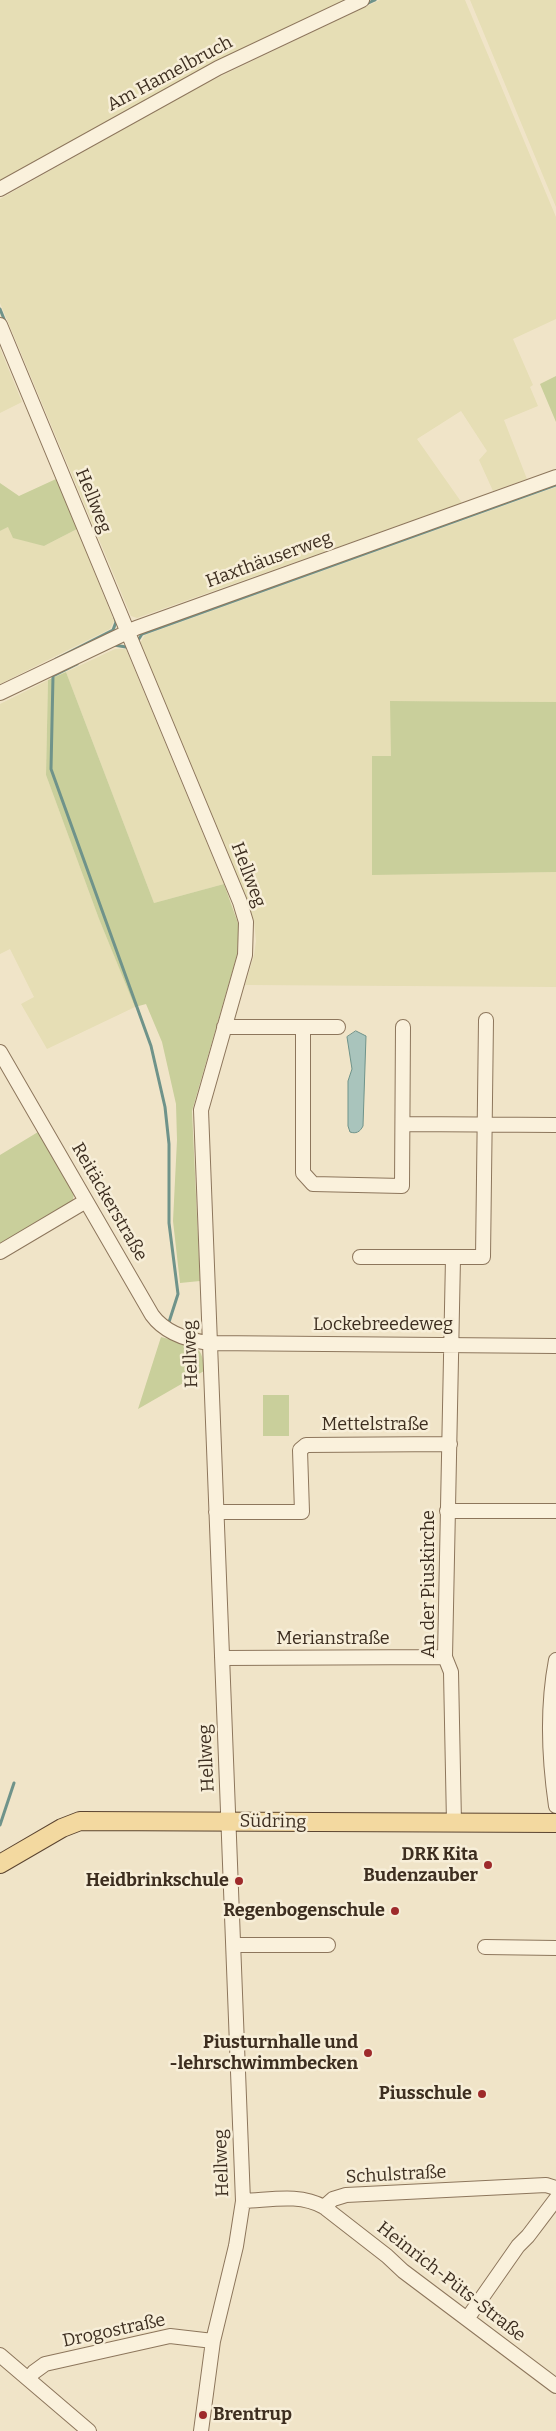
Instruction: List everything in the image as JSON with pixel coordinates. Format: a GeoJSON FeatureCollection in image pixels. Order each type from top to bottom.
{"type":"FeatureCollection","features":[{"type":"Feature","properties":{"kind":"main road","name":"Südring"},"geometry":{"type":"LineString","coordinates":[[0,1864],[62,1828],[80,1821],[556,1823]]}},
{"type":"Feature","properties":{"kind":"street","name":"Am Hamelbruch"},"geometry":{"type":"LineString","coordinates":[[0,189],[218,68],[362,0]]}},
{"type":"Feature","properties":{"kind":"street","name":"Hellweg"},"geometry":{"type":"LineString","coordinates":[[0,325],[240,902],[246,922],[245,955],[202,1110],[209,1343],[235,1945],[243,2201],[236,2246],[213,2341],[202,2431]]}},
{"type":"Feature","properties":{"kind":"street","name":"Haxthäuserweg"},"geometry":{"type":"LineString","coordinates":[[0,693],[127,632],[556,477]]}},
{"type":"Feature","properties":{"kind":"street"},"geometry":{"type":"LineString","coordinates":[[360,1257],[483,1257],[486,1020]]}},
{"type":"Feature","properties":{"kind":"street"},"geometry":{"type":"LineString","coordinates":[[224,1027],[338,1027]]}},
{"type":"Feature","properties":{"kind":"street"},"geometry":{"type":"LineString","coordinates":[[303,1027],[303,1173],[313,1184],[368,1186],[402,1186],[403,1027]]}},
{"type":"Feature","properties":{"kind":"street","name":"Reitäckerstraße"},"geometry":{"type":"LineString","coordinates":[[0,1052],[160,1326],[170,1332],[209,1343]]}},
{"type":"Feature","properties":{"kind":"street"},"geometry":{"type":"LineString","coordinates":[[403,1124],[556,1125]]}},
{"type":"Feature","properties":{"kind":"street"},"geometry":{"type":"LineString","coordinates":[[0,1252],[86,1201]]}},
{"type":"Feature","properties":{"kind":"street","name":"An der Piuskirche"},"geometry":{"type":"LineString","coordinates":[[453,1258],[445,1657],[451,1672],[454,1823]]}},
{"type":"Feature","properties":{"kind":"street","name":"Lockebreedeweg"},"geometry":{"type":"LineString","coordinates":[[209,1343],[556,1346]]}},
{"type":"Feature","properties":{"kind":"street","name":"Mettelstraße"},"geometry":{"type":"LineString","coordinates":[[216,1512],[302,1512],[300,1450],[306,1445],[450,1444]]}},
{"type":"Feature","properties":{"kind":"street"},"geometry":{"type":"LineString","coordinates":[[447,1511],[556,1511]]}},
{"type":"Feature","properties":{"kind":"street","name":"Merianstraße"},"geometry":{"type":"LineString","coordinates":[[222,1658],[445,1657]]}},
{"type":"Feature","properties":{"kind":"street"},"geometry":{"type":"LineString","coordinates":[[556,1660],[550,1696],[552,1782],[556,1806]]}},
{"type":"Feature","properties":{"kind":"street"},"geometry":{"type":"LineString","coordinates":[[235,1945],[328,1945]]}},
{"type":"Feature","properties":{"kind":"street"},"geometry":{"type":"LineString","coordinates":[[485,1947],[556,1948]]}},
{"type":"Feature","properties":{"kind":"street","name":"Schulstraße"},"geometry":{"type":"LineString","coordinates":[[324,2207],[333,2199],[346,2195],[546,2185],[556,2188]]}},
{"type":"Feature","properties":{"kind":"street"},"geometry":{"type":"LineString","coordinates":[[243,2201],[297,2198],[313,2201],[324,2207]]}},
{"type":"Feature","properties":{"kind":"street"},"geometry":{"type":"LineString","coordinates":[[467,2319],[518,2246],[556,2199]]}},
{"type":"Feature","properties":{"kind":"street","name":"Heinrich-Püts-Straße"},"geometry":{"type":"LineString","coordinates":[[324,2207],[556,2386]]}},
{"type":"Feature","properties":{"kind":"street","name":"Drogostraße"},"geometry":{"type":"LineString","coordinates":[[28,2379],[45,2364],[170,2336],[213,2341]]}},
{"type":"Feature","properties":{"kind":"street"},"geometry":{"type":"LineString","coordinates":[[0,2355],[89,2431]]}},
{"type":"Feature","properties":{"kind":"shaded area"},"geometry":{"type":"Polygon","coordinates":[[[0,0],[347,0],[216,62],[0,182],[0,0]]]}},
{"type":"Feature","properties":{"kind":"shaded area"},"geometry":{"type":"Polygon","coordinates":[[[380,0],[465,0],[556,217],[556,319],[513,339],[533,385],[530,387],[538,406],[504,420],[527,479],[493,491],[479,460],[487,451],[461,411],[417,439],[462,503],[137,618],[131,616],[0,303],[0,199],[198,87],[380,0]]]}},
{"type":"Feature","properties":{"kind":"shaded area"},"geometry":{"type":"Polygon","coordinates":[[[470,0],[556,0],[556,207],[470,0]]]}},
{"type":"Feature","properties":{"kind":"shaded area"},"geometry":{"type":"Polygon","coordinates":[[[0,348],[22,402],[0,413],[0,348]]]}},
{"type":"Feature","properties":{"kind":"shaded area"},"geometry":{"type":"Polygon","coordinates":[[[556,487],[556,702],[391,701],[391,756],[372,757],[372,874],[556,872],[556,987],[245,985],[256,941],[254,921],[140,643],[145,635],[556,487]]]}},
{"type":"Feature","properties":{"kind":"shaded area"},"geometry":{"type":"Polygon","coordinates":[[[8,527],[44,546],[77,529],[114,621],[110,629],[0,684],[0,531],[8,527]]]}},
{"type":"Feature","properties":{"kind":"shaded area"},"geometry":{"type":"Polygon","coordinates":[[[115,649],[126,649],[224,884],[154,903],[66,672],[115,649]]]}},
{"type":"Feature","properties":{"kind":"shaded area"},"geometry":{"type":"Polygon","coordinates":[[[48,680],[46,775],[99,919],[135,1007],[47,1049],[21,1004],[34,997],[10,949],[0,954],[0,704],[48,680]]]}},
{"type":"Feature","properties":{"kind":"green space"},"geometry":{"type":"Polygon","coordinates":[[[556,376],[556,422],[540,384],[556,376]]]}},
{"type":"Feature","properties":{"kind":"green space"},"geometry":{"type":"Polygon","coordinates":[[[56,479],[77,529],[44,546],[13,538],[8,527],[0,531],[0,483],[19,496],[56,479]]]}},
{"type":"Feature","properties":{"kind":"green space"},"geometry":{"type":"Polygon","coordinates":[[[66,672],[154,903],[224,884],[239,926],[237,955],[192,1111],[200,1281],[180,1283],[173,1221],[177,1140],[176,1104],[162,1042],[146,1004],[135,1007],[99,919],[46,775],[48,680],[66,672]]]}},
{"type":"Feature","properties":{"kind":"green space"},"geometry":{"type":"Polygon","coordinates":[[[390,701],[556,702],[556,872],[372,875],[372,756],[391,756],[390,701]]]}},
{"type":"Feature","properties":{"kind":"green space"},"geometry":{"type":"Polygon","coordinates":[[[38,1132],[74,1194],[72,1205],[0,1247],[0,1155],[38,1132]]]}},
{"type":"Feature","properties":{"kind":"green space"},"geometry":{"type":"Polygon","coordinates":[[[161,1337],[186,1343],[197,1348],[201,1354],[204,1371],[138,1409],[161,1337]]]}},
{"type":"Feature","properties":{"kind":"green space"},"geometry":{"type":"Polygon","coordinates":[[[263,1395],[289,1395],[289,1436],[263,1436],[263,1395]]]}},
{"type":"Feature","properties":{"kind":"water"},"geometry":{"type":"Polygon","coordinates":[[[356,1031],[366,1036],[363,1126],[354,1133],[350,1132],[348,1126],[348,1081],[352,1069],[347,1037],[356,1031]]]}},
{"type":"Feature","properties":{"kind":"waterway"},"geometry":{"type":"LineString","coordinates":[[364,5],[375,0]]}},
{"type":"Feature","properties":{"kind":"waterway"},"geometry":{"type":"LineString","coordinates":[[0,309],[6,324]]}},
{"type":"Feature","properties":{"kind":"waterway"},"geometry":{"type":"LineString","coordinates":[[137,642],[142,634],[556,485]]}},
{"type":"Feature","properties":{"kind":"waterway"},"geometry":{"type":"LineString","coordinates":[[56,659],[113,630],[116,622],[115,618]]}},
{"type":"Feature","properties":{"kind":"waterway"},"geometry":{"type":"LineString","coordinates":[[114,645],[126,647]]}},
{"type":"Feature","properties":{"kind":"waterway"},"geometry":{"type":"LineString","coordinates":[[77,664],[53,676],[51,769],[151,1046],[165,1107],[169,1144],[169,1223],[178,1294],[169,1322]]}},
{"type":"Feature","properties":{"kind":"waterway"},"geometry":{"type":"LineString","coordinates":[[0,1825],[14,1783]]}},
{"type":"Feature","properties":{"kind":"place","name":"DRK Kita Budenzauber"},"geometry":{"type":"Point","coordinates":[488,1865]}},
{"type":"Feature","properties":{"kind":"place","name":"Heidbrinkschule"},"geometry":{"type":"Point","coordinates":[239,1881]}},
{"type":"Feature","properties":{"kind":"place","name":"Regenbogenschule"},"geometry":{"type":"Point","coordinates":[395,1911]}},
{"type":"Feature","properties":{"kind":"place","name":"Piusturnhalle und -lehrschwimmbecken"},"geometry":{"type":"Point","coordinates":[368,2053]}},
{"type":"Feature","properties":{"kind":"place","name":"Piusschule"},"geometry":{"type":"Point","coordinates":[482,2094]}},
{"type":"Feature","properties":{"kind":"place","name":"Brentrup"},"geometry":{"type":"Point","coordinates":[203,2415]}}]}
